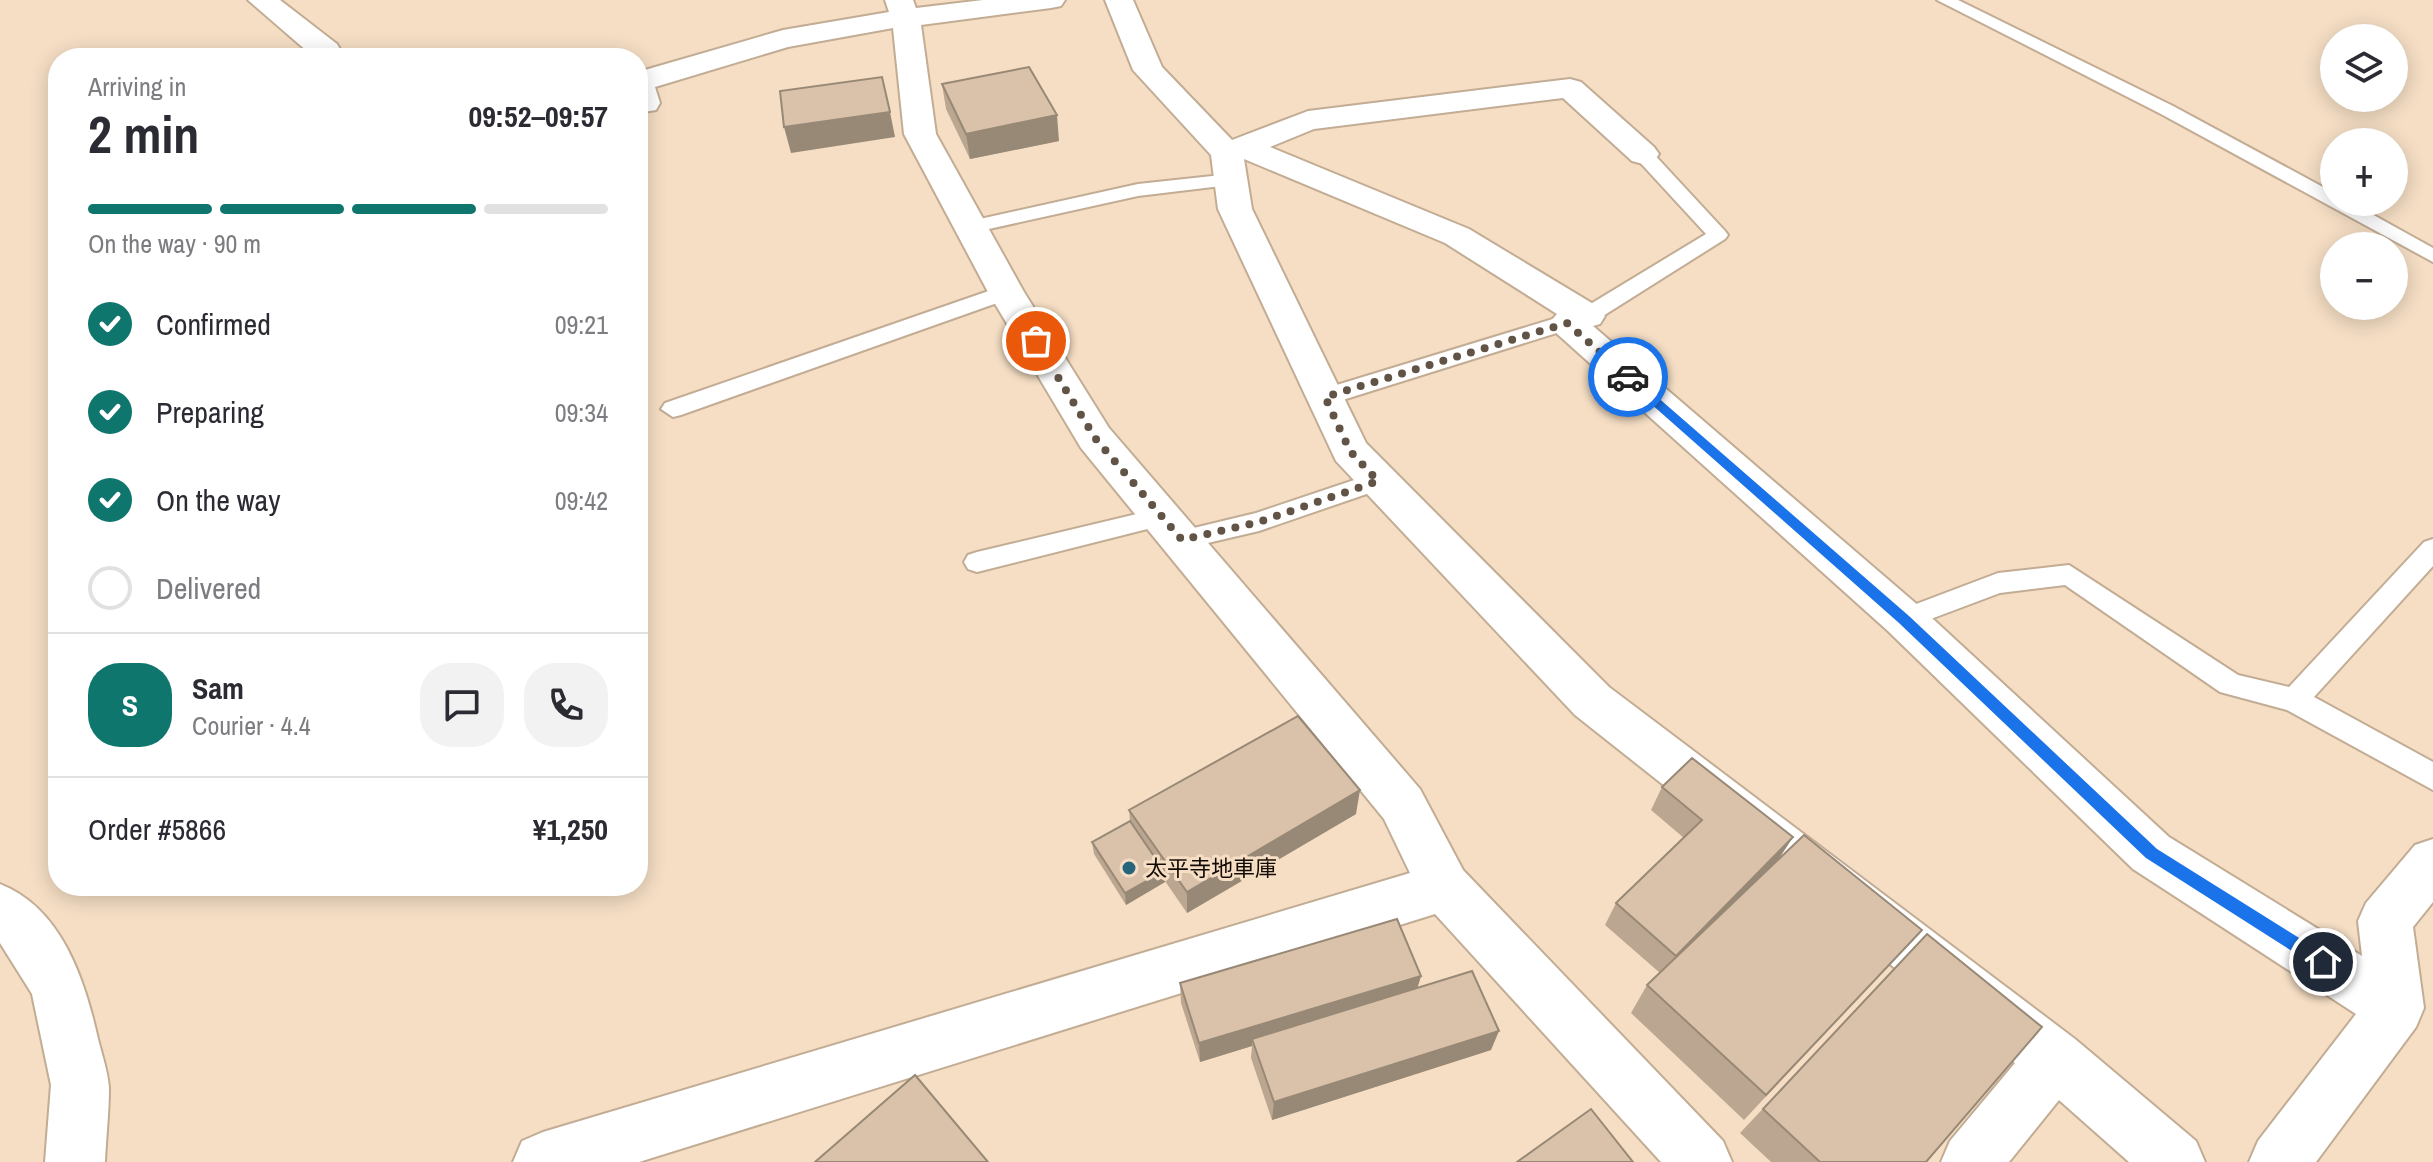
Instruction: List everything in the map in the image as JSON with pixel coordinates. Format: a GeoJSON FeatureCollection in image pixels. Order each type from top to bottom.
{"type":"FeatureCollection","features":[{"type":"Feature","properties":{"kind":"street"},"geometry":{"type":"LineString","coordinates":[[262,0],[324,48]]}},
{"type":"Feature","properties":{"kind":"street"},"geometry":{"type":"LineString","coordinates":[[648,79],[783,39],[903,9],[1051,0]]}},
{"type":"Feature","properties":{"kind":"street"},"geometry":{"type":"LineString","coordinates":[[1119,0],[1148,70],[1233,160],[1457,236],[1577,320],[1904,619],[2151,853],[2396,1008]]}},
{"type":"Feature","properties":{"kind":"street"},"geometry":{"type":"LineString","coordinates":[[903,9],[920,134],[1006,292],[1095,438],[1402,804],[1444,887],[1702,1162]]}},
{"type":"Feature","properties":{"kind":"street"},"geometry":{"type":"LineString","coordinates":[[1233,160],[1308,120],[1570,88],[1643,154]]}},
{"type":"Feature","properties":{"kind":"street"},"geometry":{"type":"LineString","coordinates":[[1233,160],[1235,209],[1350,451],[1378,481],[1592,701],[2055,1059],[2175,1162]]}},
{"type":"Feature","properties":{"kind":"street"},"geometry":{"type":"LineString","coordinates":[[2279,1162],[2396,1008],[2385,921],[2433,862]]}},
{"type":"Feature","properties":{"kind":"street"},"geometry":{"type":"LineString","coordinates":[[543,1162],[1444,887]]}},
{"type":"Feature","properties":{"kind":"street"},"geometry":{"type":"LineString","coordinates":[[0,909],[18,924],[58,985],[80,1085],[75,1162]]}},
{"type":"Feature","properties":{"kind":"street"},"geometry":{"type":"LineString","coordinates":[[1971,1162],[2055,1059]]}},
{"type":"Feature","properties":{"kind":"lane"},"geometry":{"type":"LineString","coordinates":[[1945,0],[2167,110],[2320,194]]}},
{"type":"Feature","properties":{"kind":"lane"},"geometry":{"type":"LineString","coordinates":[[1325,397],[1577,320],[1718,235],[1643,154]]}},
{"type":"Feature","properties":{"kind":"lane"},"geometry":{"type":"LineString","coordinates":[[971,227],[1138,190],[1233,160]]}},
{"type":"Feature","properties":{"kind":"lane"},"geometry":{"type":"LineString","coordinates":[[2360,216],[2433,256]]}},
{"type":"Feature","properties":{"kind":"lane"},"geometry":{"type":"LineString","coordinates":[[673,409],[1006,292]]}},
{"type":"Feature","properties":{"kind":"lane"},"geometry":{"type":"LineString","coordinates":[[977,562],[1172,528],[1259,522],[1378,481]]}},
{"type":"Feature","properties":{"kind":"lane"},"geometry":{"type":"LineString","coordinates":[[2294,700],[2433,549]]}},
{"type":"Feature","properties":{"kind":"lane"},"geometry":{"type":"LineString","coordinates":[[1904,619],[1998,583],[2069,575],[2230,684],[2294,700],[2433,777]]}},
{"type":"Feature","properties":{"kind":"building"},"geometry":{"type":"Polygon","coordinates":[[[1029,67],[1057,115],[966,134],[942,84],[1029,67]]]}},
{"type":"Feature","properties":{"kind":"building"},"geometry":{"type":"Polygon","coordinates":[[[882,77],[890,112],[784,127],[780,91],[882,77]]]}},
{"type":"Feature","properties":{"kind":"building"},"geometry":{"type":"Polygon","coordinates":[[[1298,716],[1360,790],[1187,892],[1129,810],[1298,716]]]}},
{"type":"Feature","properties":{"kind":"building"},"geometry":{"type":"Polygon","coordinates":[[[1692,758],[1793,837],[1676,956],[1616,903],[1702,820],[1662,787],[1692,758]]]}},
{"type":"Feature","properties":{"kind":"building","name":"太平寺地車庫"},"geometry":{"type":"Polygon","coordinates":[[[1130,821],[1164,871],[1125,893],[1092,842],[1130,821]]]}},
{"type":"Feature","properties":{"kind":"building"},"geometry":{"type":"Polygon","coordinates":[[[1804,835],[1922,930],[1766,1095],[1647,985],[1804,835]]]}},
{"type":"Feature","properties":{"kind":"building"},"geometry":{"type":"Polygon","coordinates":[[[1397,919],[1421,976],[1199,1043],[1180,983],[1397,919]]]}},
{"type":"Feature","properties":{"kind":"building"},"geometry":{"type":"Polygon","coordinates":[[[1927,934],[2042,1027],[1926,1162],[1820,1162],[1763,1109],[1927,934]]]}},
{"type":"Feature","properties":{"kind":"building"},"geometry":{"type":"Polygon","coordinates":[[[1472,971],[1499,1031],[1274,1102],[1252,1039],[1472,971]]]}},
{"type":"Feature","properties":{"kind":"building"},"geometry":{"type":"Polygon","coordinates":[[[915,1075],[988,1162],[815,1162],[915,1075]]]}},
{"type":"Feature","properties":{"kind":"building"},"geometry":{"type":"Polygon","coordinates":[[[1591,1109],[1633,1162],[1517,1162],[1591,1109]]]}},
{"type":"Feature","properties":{"kind":"way so far"},"geometry":{"type":"LineString","coordinates":[[1036,341],[1095,438],[1182,540],[1259,522],[1378,481],[1350,451],[1325,397],[1567,323],[1628,377]]}},
{"type":"Feature","properties":{"kind":"place","name":"太平寺地車庫"},"geometry":{"type":"Point","coordinates":[1129,868]}},
{"type":"Feature","properties":{"kind":"route"},"geometry":{"type":"LineString","coordinates":[[1628,377],[1904,619],[2151,853],[2323,962]]}}]}
